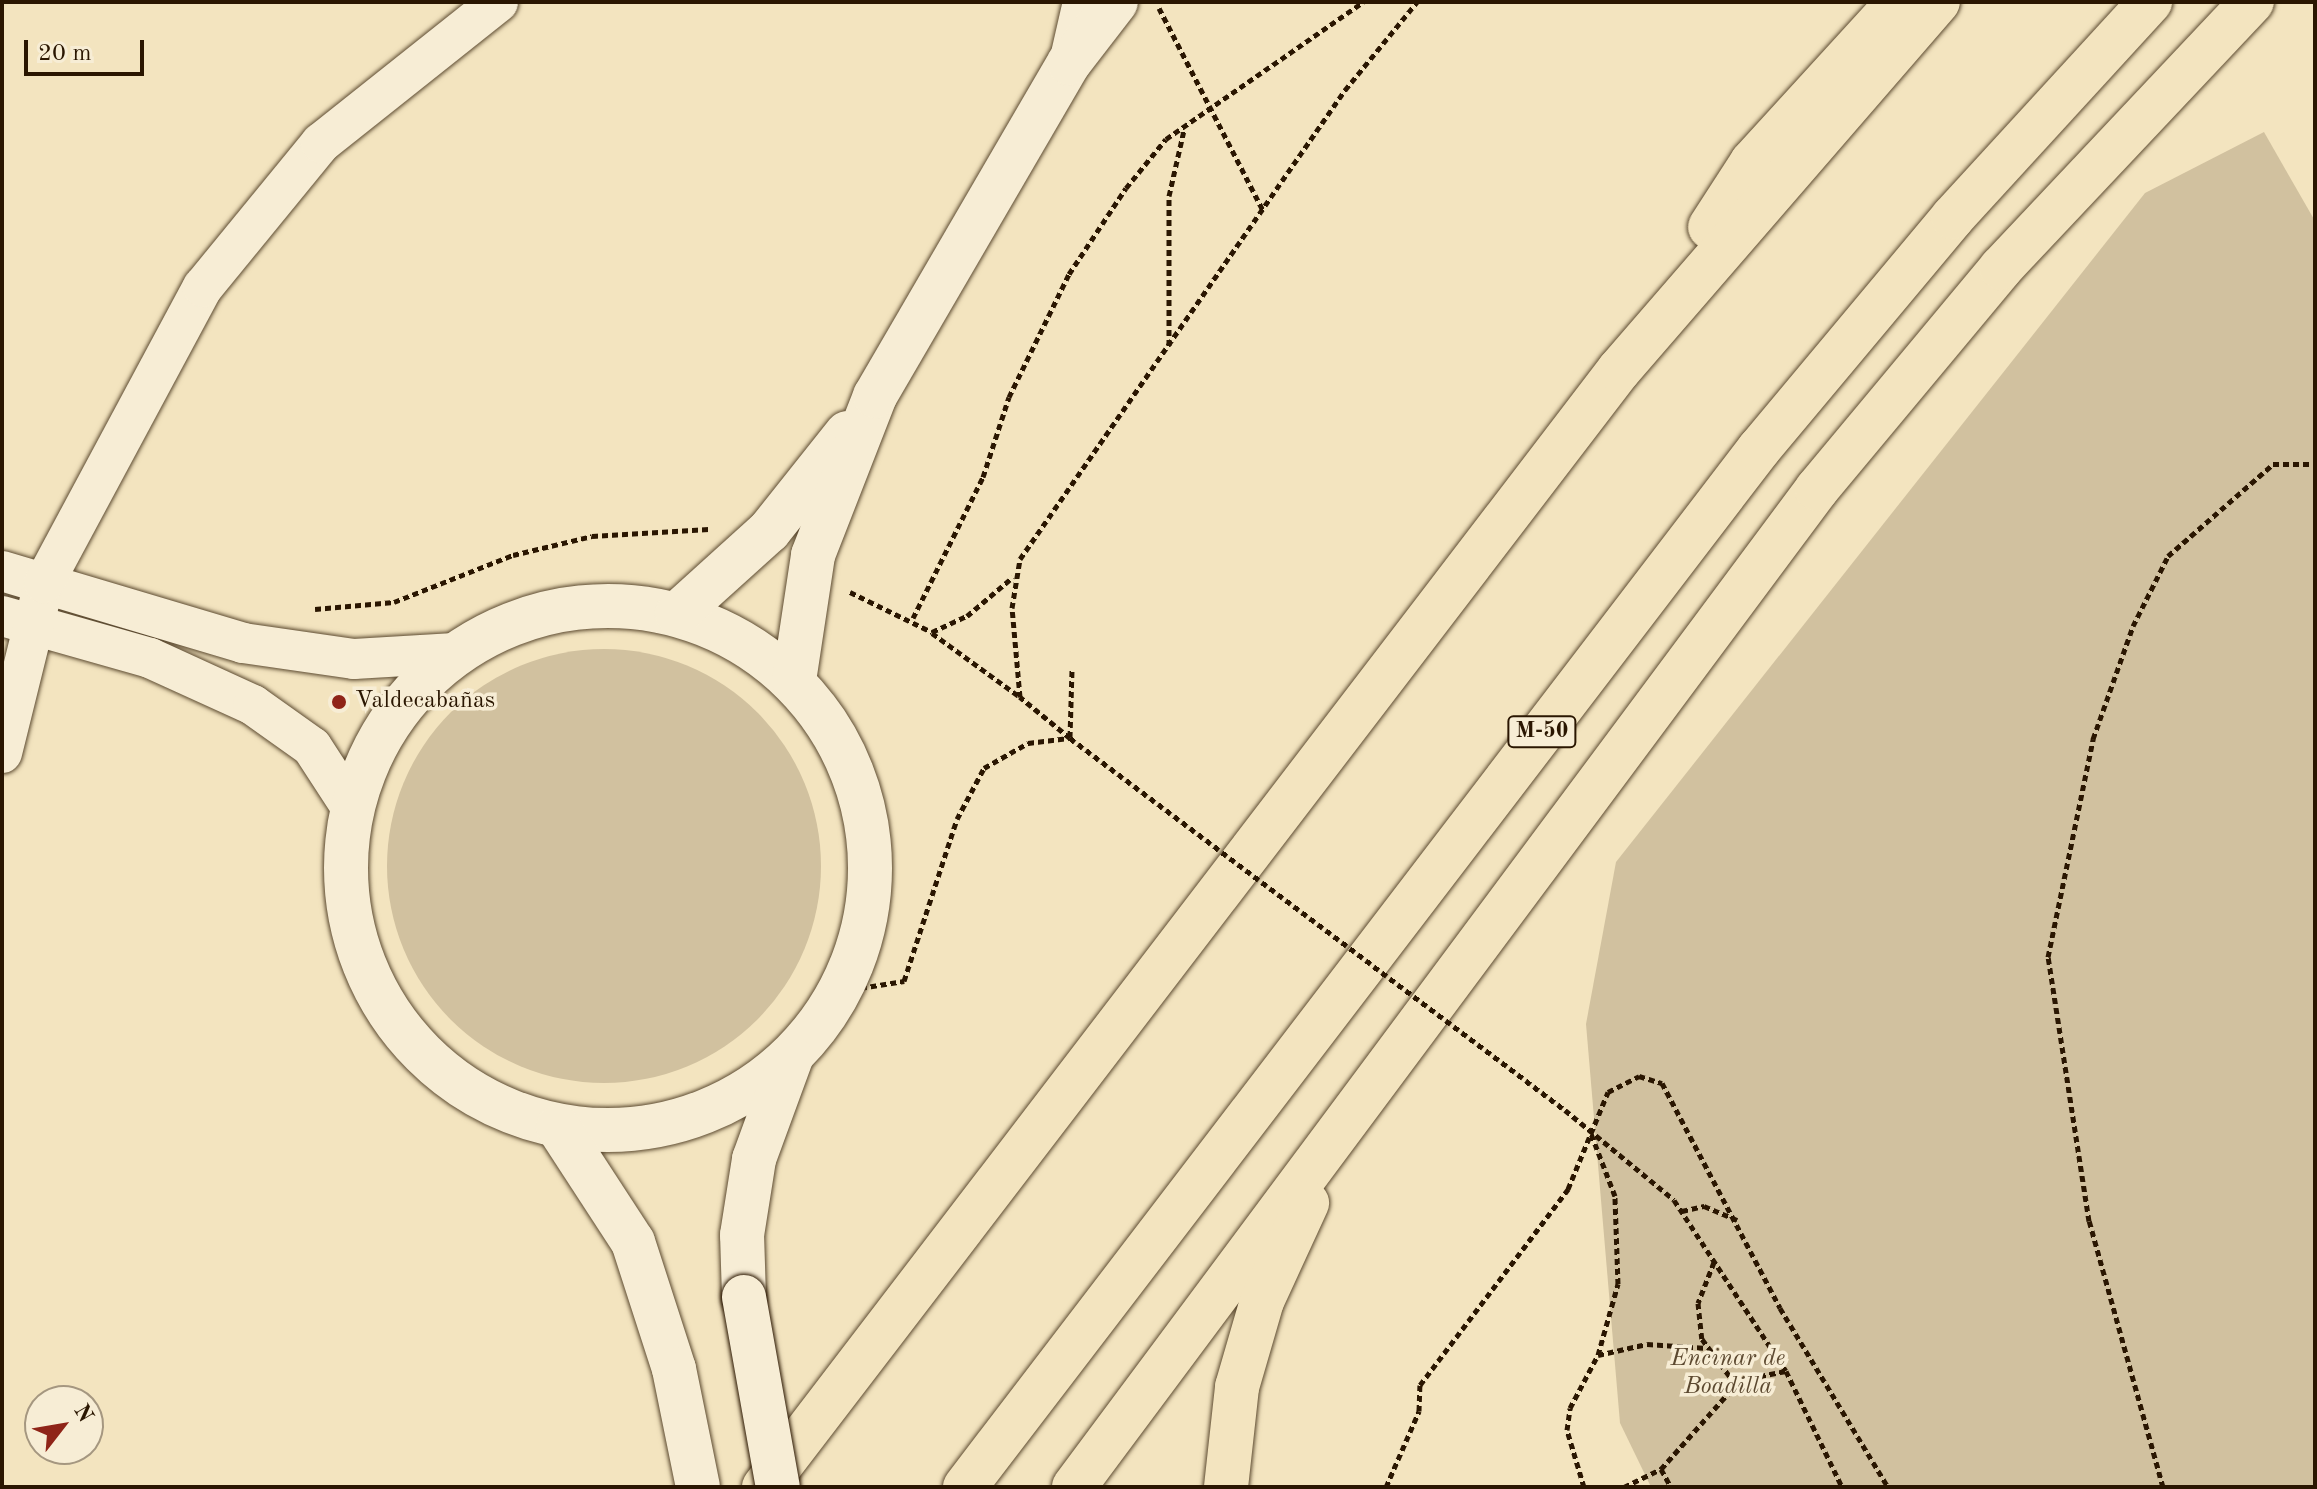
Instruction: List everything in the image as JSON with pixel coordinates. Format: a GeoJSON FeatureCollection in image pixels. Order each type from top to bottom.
{"type":"FeatureCollection","features":[{"type":"Feature","properties":{"kind":"highway"},"geometry":{"type":"LineString","coordinates":[[1619,370],[1752,162],[1898,2]]}},
{"type":"Feature","properties":{"kind":"highway"},"geometry":{"type":"LineString","coordinates":[[764,1487],[1619,370],[1938,2]]}},
{"type":"Feature","properties":{"kind":"highway","name":"M-50"},"geometry":{"type":"LineString","coordinates":[[965,1487],[1759,449],[1953,217],[2150,2]]}},
{"type":"Feature","properties":{"kind":"highway"},"geometry":{"type":"LineString","coordinates":[[1074,1487],[1383,1067],[1817,489],[2001,268],[2252,2]]}},
{"type":"Feature","properties":{"kind":"highway"},"geometry":{"type":"LineString","coordinates":[[1226,1487],[1237,1387],[1262,1301],[1383,1067]]}},
{"type":"Feature","properties":{"kind":"street"},"geometry":{"type":"LineString","coordinates":[[2,753],[15,620],[44,583],[203,287],[321,143],[498,2]]}},
{"type":"Feature","properties":{"kind":"street"},"geometry":{"type":"LineString","coordinates":[[1069,63],[1083,2]]}},
{"type":"Feature","properties":{"kind":"street"},"geometry":{"type":"LineString","coordinates":[[794,681],[813,555],[875,396],[1069,63],[1116,2]]}},
{"type":"Feature","properties":{"kind":"street"},"geometry":{"type":"LineString","coordinates":[[677,614],[747,551],[875,396]]}},
{"type":"Feature","properties":{"kind":"street"},"geometry":{"type":"LineString","coordinates":[[2,571],[243,643],[354,659],[455,653]]}},
{"type":"Feature","properties":{"kind":"street"},"geometry":{"type":"LineString","coordinates":[[778,1487],[744,1297],[742,1235],[754,1159],[791,1058],[841,991],[868,912],[868,828],[843,749],[794,681],[740,640],[677,614],[601,604],[524,617],[455,653],[408,695],[373,748],[351,807],[346,892],[367,974],[413,1045],[479,1097],[558,1127],[641,1130],[722,1106],[791,1058]]}},
{"type":"Feature","properties":{"kind":"street"},"geometry":{"type":"LineString","coordinates":[[15,620],[150,658],[253,705],[312,747],[351,807]]}},
{"type":"Feature","properties":{"kind":"street"},"geometry":{"type":"LineString","coordinates":[[558,1127],[633,1242],[674,1369],[698,1487]]}},
{"type":"Feature","properties":{"kind":"path"},"geometry":{"type":"LineString","coordinates":[[1156,2],[1263,210]]}},
{"type":"Feature","properties":{"kind":"path"},"geometry":{"type":"LineString","coordinates":[[913,618],[983,477],[1009,397],[1069,274],[1126,188],[1184,127],[1363,2]]}},
{"type":"Feature","properties":{"kind":"path"},"geometry":{"type":"LineString","coordinates":[[932,632],[967,616],[1013,577],[1263,210],[1417,2]]}},
{"type":"Feature","properties":{"kind":"path"},"geometry":{"type":"LineString","coordinates":[[1169,347],[1169,196],[1184,127]]}},
{"type":"Feature","properties":{"kind":"path"},"geometry":{"type":"LineString","coordinates":[[2163,1487],[2089,1221],[2048,957],[2093,739],[2133,626],[2168,556],[2273,464],[2315,464]]}},
{"type":"Feature","properties":{"kind":"path"},"geometry":{"type":"LineString","coordinates":[[308,609],[394,602],[513,555],[592,536],[717,528],[747,551]]}},
{"type":"Feature","properties":{"kind":"path"},"geometry":{"type":"LineString","coordinates":[[1013,577],[1020,697]]}},
{"type":"Feature","properties":{"kind":"path"},"geometry":{"type":"LineString","coordinates":[[810,584],[913,618],[1590,1130],[1682,1211],[1786,1371],[1842,1487]]}},
{"type":"Feature","properties":{"kind":"path"},"geometry":{"type":"LineString","coordinates":[[1070,738],[1072,669]]}},
{"type":"Feature","properties":{"kind":"path"},"geometry":{"type":"LineString","coordinates":[[841,991],[904,981],[957,819],[984,768],[1028,743],[1070,738]]}},
{"type":"Feature","properties":{"kind":"path"},"geometry":{"type":"LineString","coordinates":[[1386,1487],[1419,1411],[1420,1385],[1464,1319],[1546,1221],[1608,1092],[1639,1076],[1662,1083],[1888,1487]]}},
{"type":"Feature","properties":{"kind":"path"},"geometry":{"type":"LineString","coordinates":[[1584,1487],[1567,1430],[1598,1355],[1618,1284],[1616,1210],[1590,1130]]}},
{"type":"Feature","properties":{"kind":"path"},"geometry":{"type":"LineString","coordinates":[[1682,1211],[1704,1206],[1737,1220]]}},
{"type":"Feature","properties":{"kind":"path"},"geometry":{"type":"LineString","coordinates":[[1715,1261],[1698,1303],[1708,1348],[1736,1385]]}},
{"type":"Feature","properties":{"kind":"path"},"geometry":{"type":"LineString","coordinates":[[1598,1355],[1647,1344],[1708,1348]]}},
{"type":"Feature","properties":{"kind":"path"},"geometry":{"type":"LineString","coordinates":[[1624,1487],[1661,1469],[1736,1385],[1786,1371]]}},
{"type":"Feature","properties":{"kind":"path"},"geometry":{"type":"LineString","coordinates":[[1661,1469],[1671,1487]]}},
{"type":"Feature","properties":{"kind":"green space","name":"Encinar de Boadilla"},"geometry":{"type":"Polygon","coordinates":[[[2264,132],[2315,221],[2315,1487],[1651,1487],[1620,1423],[1586,1024],[1616,862],[2145,193],[2264,132]]]}},
{"type":"Feature","properties":{"kind":"green space"},"geometry":{"type":"Polygon","coordinates":[[[604,649],[646,653],[687,666],[742,698],[772,728],[795,764],[812,803],[821,866],[817,908],[804,949],[772,1004],[742,1034],[706,1057],[667,1074],[604,1083],[562,1079],[521,1066],[466,1034],[436,1004],[413,968],[396,929],[387,866],[391,824],[404,783],[436,728],[466,698],[502,675],[541,658],[604,649]]]}},
{"type":"Feature","properties":{"kind":"place","name":"Valdecabañas"},"geometry":{"type":"Point","coordinates":[339,702]}}]}
